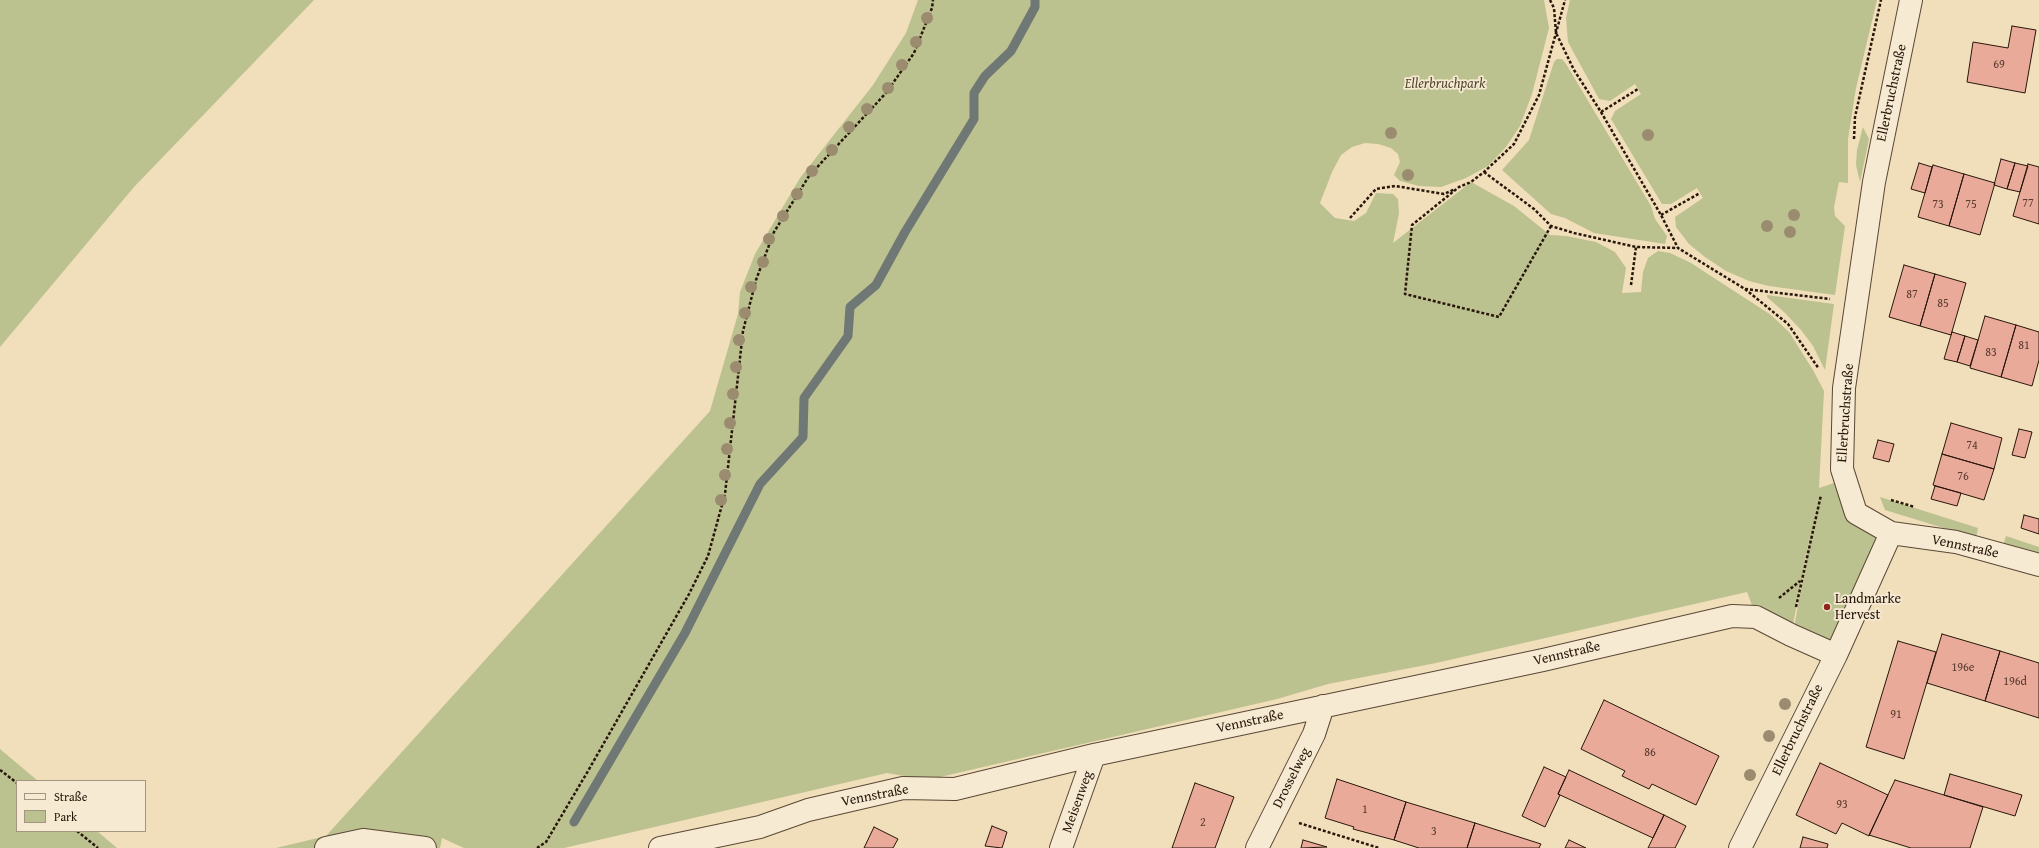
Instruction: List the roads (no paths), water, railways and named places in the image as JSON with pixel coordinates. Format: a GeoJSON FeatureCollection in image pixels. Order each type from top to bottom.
{"type":"FeatureCollection","features":[{"type":"Feature","properties":{"kind":"street","name":"Ellerbruchstraße"},"geometry":{"type":"LineString","coordinates":[[1740,848],[1836,655],[1891,533],[1856,513],[1842,469],[1844,388],[1873,189],[1911,0]]}},
{"type":"Feature","properties":{"kind":"street","name":"Vennstraße"},"geometry":{"type":"LineString","coordinates":[[1891,533],[1956,542],[2039,565]]}},
{"type":"Feature","properties":{"kind":"street","name":"Vennstraße"},"geometry":{"type":"LineString","coordinates":[[660,848],[760,827],[808,810],[903,788],[955,789],[1094,755],[1543,660],[1732,616],[1756,617],[1791,635],[1836,655]]}},
{"type":"Feature","properties":{"kind":"street","name":"Drosselweg"},"geometry":{"type":"LineString","coordinates":[[1257,848],[1314,734],[1323,706]]}},
{"type":"Feature","properties":{"kind":"street","name":"Meisenweg"},"geometry":{"type":"LineString","coordinates":[[1061,848],[1094,755]]}},
{"type":"Feature","properties":{"kind":"street"},"geometry":{"type":"LineString","coordinates":[[326,848],[363,840],[425,848]]}},
{"type":"Feature","properties":{"kind":"waterway"},"geometry":{"type":"LineString","coordinates":[[574,822],[685,633],[760,484],[803,437],[804,398],[848,336],[850,307],[876,285],[905,232],[974,119],[974,93],[985,76],[1011,51],[1035,7],[1035,0]]}},
{"type":"Feature","properties":{"kind":"place","name":"Landmarke Hervest"},"geometry":{"type":"Point","coordinates":[1827,607]}},
{"type":"Feature","properties":{"kind":"park label","name":"Ellerbruchpark"},"geometry":{"type":"Point","coordinates":[1445,84]}}]}
